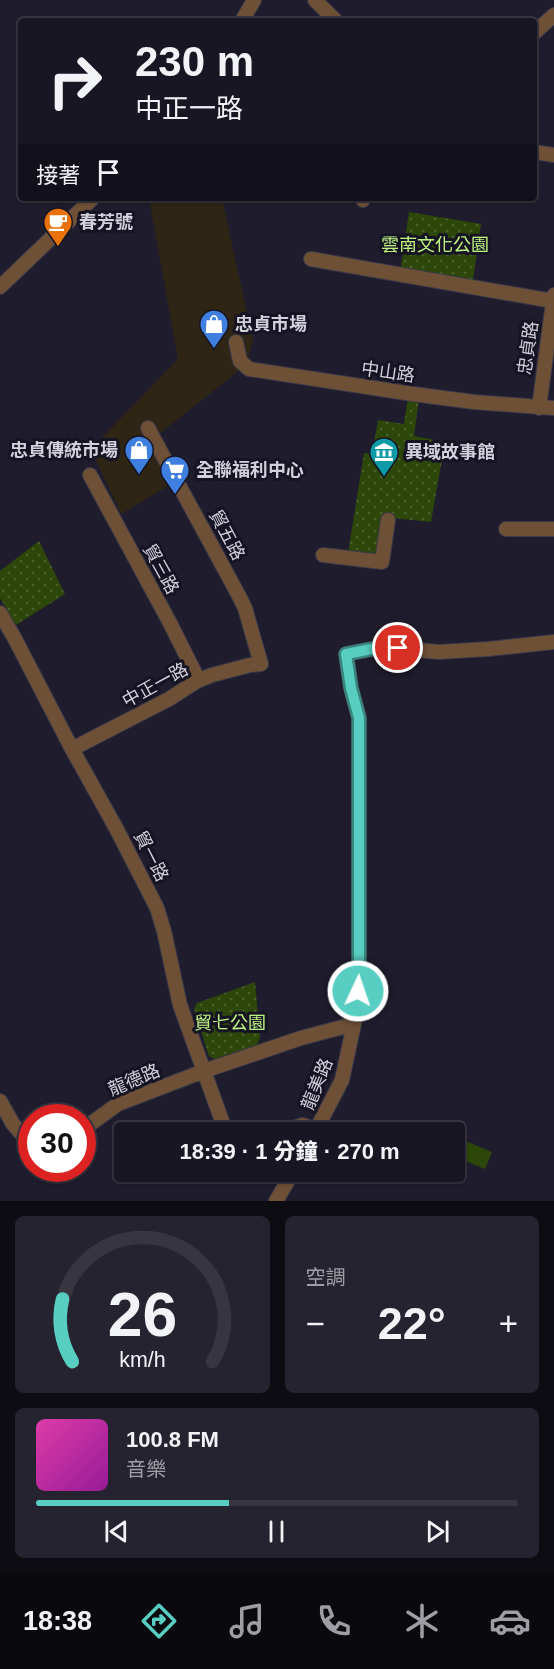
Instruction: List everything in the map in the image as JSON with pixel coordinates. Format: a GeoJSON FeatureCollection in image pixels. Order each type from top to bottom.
{"type":"FeatureCollection","features":[{"type":"Feature","properties":{"kind":"street"},"geometry":{"type":"LineString","coordinates":[[244,18],[254,0]]}},
{"type":"Feature","properties":{"kind":"street"},"geometry":{"type":"LineString","coordinates":[[315,0],[333,18]]}},
{"type":"Feature","properties":{"kind":"street"},"geometry":{"type":"LineString","coordinates":[[537,30],[554,15]]}},
{"type":"Feature","properties":{"kind":"street"},"geometry":{"type":"LineString","coordinates":[[537,152],[554,154]]}},
{"type":"Feature","properties":{"kind":"street"},"geometry":{"type":"LineString","coordinates":[[0,287],[90,201]]}},
{"type":"Feature","properties":{"kind":"street"},"geometry":{"type":"LineString","coordinates":[[311,259],[553,297]]}},
{"type":"Feature","properties":{"kind":"street","name":"忠貞路"},"geometry":{"type":"LineString","coordinates":[[538,408],[553,297]]}},
{"type":"Feature","properties":{"kind":"street","name":"中山路"},"geometry":{"type":"LineString","coordinates":[[236,342],[240,361],[249,369],[413,394],[554,408]]}},
{"type":"Feature","properties":{"kind":"street","name":"貿五路"},"geometry":{"type":"LineString","coordinates":[[148,428],[245,608],[261,664]]}},
{"type":"Feature","properties":{"kind":"street","name":"貿三路"},"geometry":{"type":"LineString","coordinates":[[90,476],[170,623],[197,681]]}},
{"type":"Feature","properties":{"kind":"street"},"geometry":{"type":"LineString","coordinates":[[323,555],[382,562],[388,520]]}},
{"type":"Feature","properties":{"kind":"street"},"geometry":{"type":"LineString","coordinates":[[506,529],[554,529]]}},
{"type":"Feature","properties":{"kind":"street","name":"貿一路"},"geometry":{"type":"LineString","coordinates":[[0,613],[157,908],[180,1005],[222,1122]]}},
{"type":"Feature","properties":{"kind":"street","name":"龍美路"},"geometry":{"type":"LineString","coordinates":[[321,1122],[342,1080],[354,1024],[359,974],[359,718],[351,688],[346,654],[382,647],[439,652],[554,642]]}},
{"type":"Feature","properties":{"kind":"street","name":"中正一路"},"geometry":{"type":"LineString","coordinates":[[72,749],[136,717],[197,681],[212,675],[261,664]]}},
{"type":"Feature","properties":{"kind":"street","name":"龍德路"},"geometry":{"type":"LineString","coordinates":[[96,1120],[118,1104],[204,1071],[301,1038],[354,1024]]}},
{"type":"Feature","properties":{"kind":"street"},"geometry":{"type":"LineString","coordinates":[[0,1101],[18,1130]]}},
{"type":"Feature","properties":{"kind":"street"},"geometry":{"type":"LineString","coordinates":[[276,1201],[287,1182]]}},
{"type":"Feature","properties":{"kind":"shaded area","name":"忠貞市場"},"geometry":{"type":"Polygon","coordinates":[[[150,201],[223,201],[253,341],[246,365],[159,434],[178,480],[121,514],[91,449],[178,359],[150,201]]]}},
{"type":"Feature","properties":{"kind":"green space","name":"雲南文化公園"},"geometry":{"type":"Polygon","coordinates":[[[409,212],[481,224],[473,280],[401,267],[409,212]]]}},
{"type":"Feature","properties":{"kind":"green space"},"geometry":{"type":"Polygon","coordinates":[[[408,397],[419,398],[414,436],[445,442],[431,522],[394,518],[384,567],[347,560],[364,453],[372,454],[378,420],[404,424],[408,397]]]}},
{"type":"Feature","properties":{"kind":"green space"},"geometry":{"type":"Polygon","coordinates":[[[39,541],[65,594],[16,625],[0,598],[0,571],[39,541]]]}},
{"type":"Feature","properties":{"kind":"green space","name":"貿七公園"},"geometry":{"type":"Polygon","coordinates":[[[255,982],[260,1037],[257,1045],[214,1059],[209,1056],[194,1009],[197,1003],[255,982]]]}},
{"type":"Feature","properties":{"kind":"green space"},"geometry":{"type":"Polygon","coordinates":[[[465,1141],[492,1152],[485,1169],[465,1161],[465,1141]]]}},
{"type":"Feature","properties":{"kind":"place","name":"春芳號"},"geometry":{"type":"Point","coordinates":[58,248]}},
{"type":"Feature","properties":{"kind":"place","name":"忠貞市場"},"geometry":{"type":"Point","coordinates":[214,350]}},
{"type":"Feature","properties":{"kind":"place","name":"忠貞傳統市場"},"geometry":{"type":"Point","coordinates":[139,476]}},
{"type":"Feature","properties":{"kind":"place","name":"異域故事館"},"geometry":{"type":"Point","coordinates":[384,478]}},
{"type":"Feature","properties":{"kind":"place","name":"全聯福利中心"},"geometry":{"type":"Point","coordinates":[175,496]}},
{"type":"Feature","properties":{"kind":"route"},"geometry":{"type":"LineString","coordinates":[[358,991],[359,718],[351,688],[346,654],[382,647],[398,648]]}}]}
